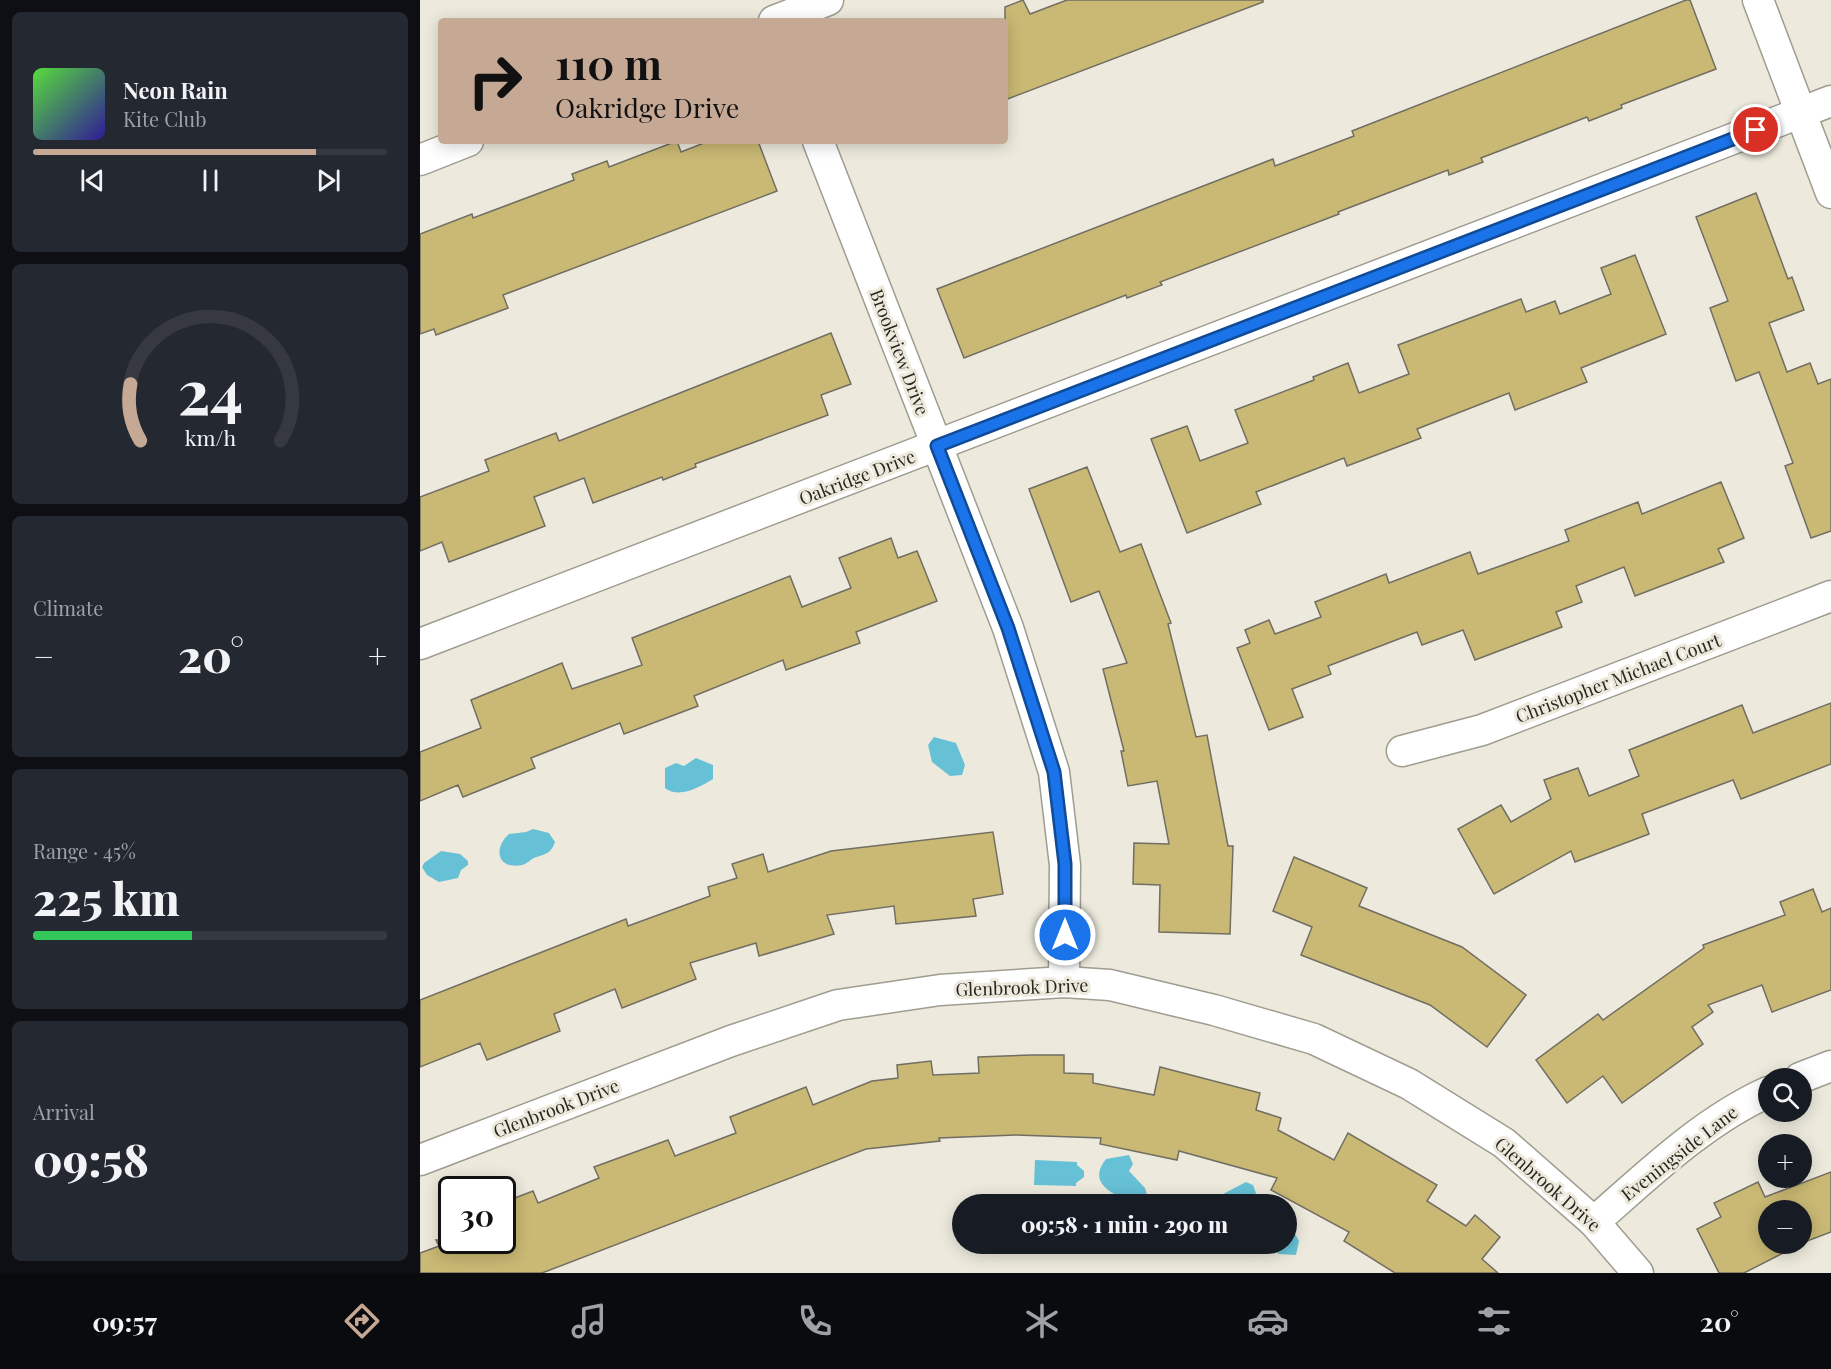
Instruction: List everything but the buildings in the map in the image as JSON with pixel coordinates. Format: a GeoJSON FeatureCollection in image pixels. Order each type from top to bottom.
{"type":"FeatureCollection","features":[{"type":"Feature","properties":{"kind":"street"},"geometry":{"type":"LineString","coordinates":[[762,0],[771,18]]}},
{"type":"Feature","properties":{"kind":"street"},"geometry":{"type":"LineString","coordinates":[[780,18],[828,0]]}},
{"type":"Feature","properties":{"kind":"street"},"geometry":{"type":"LineString","coordinates":[[1758,0],[1831,194]]}},
{"type":"Feature","properties":{"kind":"street","name":"Oakridge Drive"},"geometry":{"type":"LineString","coordinates":[[420,644],[1831,101]]}},
{"type":"Feature","properties":{"kind":"street"},"geometry":{"type":"LineString","coordinates":[[420,160],[460,144]]}},
{"type":"Feature","properties":{"kind":"street","name":"Brookview Drive"},"geometry":{"type":"LineString","coordinates":[[819,144],[1008,628],[1054,772],[1065,864],[1064,982]]}},
{"type":"Feature","properties":{"kind":"street","name":"Christopher Michael Court"},"geometry":{"type":"LineString","coordinates":[[1402,751],[1482,730],[1831,596]]}},
{"type":"Feature","properties":{"kind":"street","name":"Glenbrook Drive"},"geometry":{"type":"LineString","coordinates":[[420,1160],[731,1041],[838,1005],[940,990],[1064,982],[1110,985],[1214,1010],[1314,1039],[1409,1084],[1504,1143],[1594,1222],[1638,1273]]}},
{"type":"Feature","properties":{"kind":"street"},"geometry":{"type":"LineString","coordinates":[[1812,1073],[1831,1066]]}},
{"type":"Feature","properties":{"kind":"street","name":"Eveningside Lane"},"geometry":{"type":"LineString","coordinates":[[1594,1222],[1683,1146],[1737,1106],[1758,1097]]}},
{"type":"Feature","properties":{"kind":"water"},"geometry":{"type":"Polygon","coordinates":[[[934,737],[956,743],[965,765],[962,775],[950,776],[932,762],[928,745],[934,737]]]}},
{"type":"Feature","properties":{"kind":"water"},"geometry":{"type":"Polygon","coordinates":[[[696,758],[713,765],[713,779],[683,792],[665,788],[665,768],[676,763],[684,766],[696,758]]]}},
{"type":"Feature","properties":{"kind":"water"},"geometry":{"type":"Polygon","coordinates":[[[533,829],[549,833],[555,842],[549,851],[522,865],[514,866],[503,861],[499,851],[509,834],[533,829]]]}},
{"type":"Feature","properties":{"kind":"water"},"geometry":{"type":"Polygon","coordinates":[[[441,851],[460,854],[468,861],[468,865],[461,870],[458,878],[439,882],[427,875],[422,867],[424,863],[441,851]]]}},
{"type":"Feature","properties":{"kind":"water"},"geometry":{"type":"Polygon","coordinates":[[[1129,1155],[1133,1164],[1129,1171],[1145,1188],[1147,1194],[1114,1194],[1108,1190],[1099,1177],[1099,1172],[1106,1159],[1129,1155]]]}},
{"type":"Feature","properties":{"kind":"water"},"geometry":{"type":"Polygon","coordinates":[[[1035,1160],[1077,1162],[1077,1165],[1084,1171],[1084,1177],[1076,1183],[1076,1186],[1034,1185],[1035,1160]]]}},
{"type":"Feature","properties":{"kind":"water"},"geometry":{"type":"Polygon","coordinates":[[[1246,1182],[1253,1185],[1256,1193],[1255,1194],[1223,1194],[1246,1182]]]}},
{"type":"Feature","properties":{"kind":"route"},"geometry":{"type":"LineString","coordinates":[[1065,935],[1065,864],[1054,772],[1008,628],[937,446],[1756,130]]}}]}
